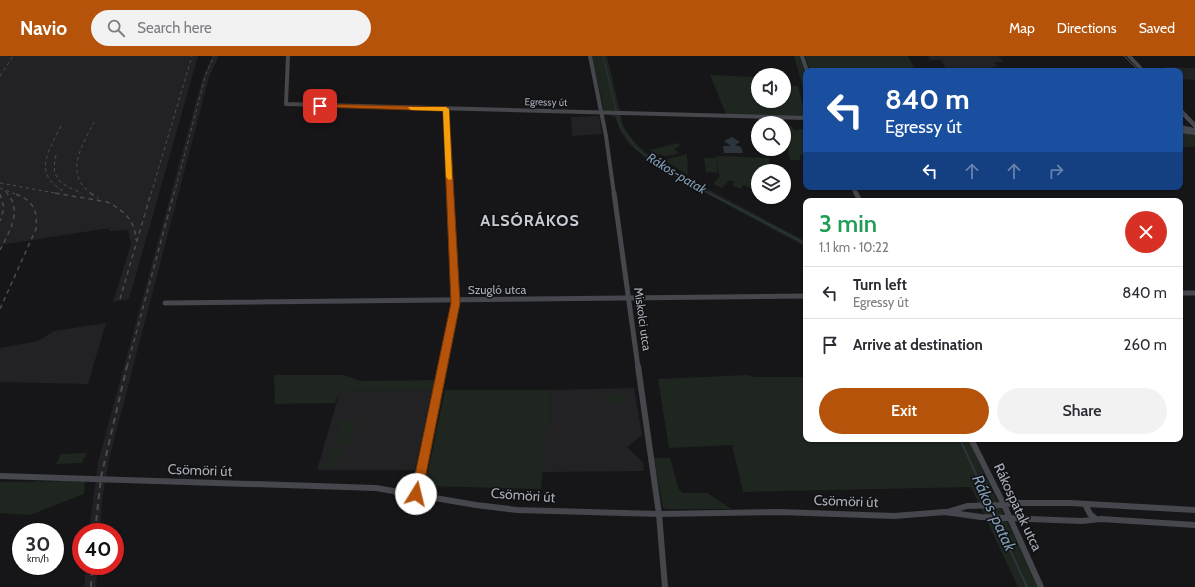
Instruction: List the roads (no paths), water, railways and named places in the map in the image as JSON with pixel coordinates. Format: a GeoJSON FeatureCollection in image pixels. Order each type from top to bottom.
{"type":"FeatureCollection","features":[{"type":"Feature","properties":{"kind":"street","name":"Egressy út"},"geometry":{"type":"LineString","coordinates":[[288,56],[286,104],[803,118]]}},
{"type":"Feature","properties":{"kind":"street","name":"Miskolci utca"},"geometry":{"type":"LineString","coordinates":[[590,56],[602,113],[659,514],[665,587]]}},
{"type":"Feature","properties":{"kind":"street"},"geometry":{"type":"LineString","coordinates":[[802,56],[806,68]]}},
{"type":"Feature","properties":{"kind":"street"},"geometry":{"type":"LineString","coordinates":[[1129,56],[1140,68]]}},
{"type":"Feature","properties":{"kind":"street"},"geometry":{"type":"LineString","coordinates":[[413,511],[456,299],[446,109]]}},
{"type":"Feature","properties":{"kind":"street"},"geometry":{"type":"LineString","coordinates":[[1183,113],[1195,125]]}},
{"type":"Feature","properties":{"kind":"street"},"geometry":{"type":"LineString","coordinates":[[1183,128],[1195,130]]}},
{"type":"Feature","properties":{"kind":"street"},"geometry":{"type":"LineString","coordinates":[[1183,131],[1195,133]]}},
{"type":"Feature","properties":{"kind":"street"},"geometry":{"type":"LineString","coordinates":[[1183,293],[1195,293]]}},
{"type":"Feature","properties":{"kind":"street","name":"Szugló utca"},"geometry":{"type":"LineString","coordinates":[[165,303],[803,296]]}},
{"type":"Feature","properties":{"kind":"street","name":"Rákospatak utca"},"geometry":{"type":"LineString","coordinates":[[972,442],[1004,505],[1007,518],[1041,587]]}},
{"type":"Feature","properties":{"kind":"street","name":"Csömöri út"},"geometry":{"type":"LineString","coordinates":[[0,476],[376,488],[476,505],[517,510],[659,514],[780,512],[894,516],[945,512],[976,505],[1004,505],[1020,503],[1085,504],[1195,510]]}},
{"type":"Feature","properties":{"kind":"street"},"geometry":{"type":"LineString","coordinates":[[1085,504],[1090,514],[1096,520]]}},
{"type":"Feature","properties":{"kind":"street"},"geometry":{"type":"LineString","coordinates":[[1082,521],[1086,512],[1085,504]]}},
{"type":"Feature","properties":{"kind":"street","name":"Csömöri út"},"geometry":{"type":"LineString","coordinates":[[945,512],[987,517],[1195,525]]}},
{"type":"Feature","properties":{"kind":"waterway","name":"Rákos-patak"},"geometry":{"type":"LineString","coordinates":[[603,56],[620,126],[636,148],[662,168],[711,194]]}},
{"type":"Feature","properties":{"kind":"waterway","name":"Rákos-patak"},"geometry":{"type":"LineString","coordinates":[[709,193],[803,242]]}},
{"type":"Feature","properties":{"kind":"waterway","name":"Rákos-patak"},"geometry":{"type":"LineString","coordinates":[[961,442],[989,503]]}},
{"type":"Feature","properties":{"kind":"waterway","name":"Rákos-patak"},"geometry":{"type":"LineString","coordinates":[[991,508],[995,516]]}},
{"type":"Feature","properties":{"kind":"waterway","name":"Rákos-patak"},"geometry":{"type":"LineString","coordinates":[[997,521],[1027,587]]}},
{"type":"Feature","properties":{"kind":"tram line"},"geometry":{"type":"LineString","coordinates":[[1124,56],[1136,68]]}},
{"type":"Feature","properties":{"kind":"tram line"},"geometry":{"type":"LineString","coordinates":[[1183,116],[1195,128]]}},
{"type":"Feature","properties":{"kind":"railway"},"geometry":{"type":"LineString","coordinates":[[0,76],[13,56]]}},
{"type":"Feature","properties":{"kind":"railway"},"geometry":{"type":"LineString","coordinates":[[151,194],[192,56]]}},
{"type":"Feature","properties":{"kind":"railway"},"geometry":{"type":"LineString","coordinates":[[174,194],[206,74],[214,56]]}},
{"type":"Feature","properties":{"kind":"railway"},"geometry":{"type":"LineString","coordinates":[[92,194],[83,186],[78,178],[77,169],[80,150],[94,122]]}},
{"type":"Feature","properties":{"kind":"railway"},"geometry":{"type":"LineString","coordinates":[[61,126],[48,153],[46,169],[48,177],[63,191]]}},
{"type":"Feature","properties":{"kind":"railway"},"geometry":{"type":"LineString","coordinates":[[56,155],[55,170],[59,180],[68,187],[82,193]]}},
{"type":"Feature","properties":{"kind":"railway"},"geometry":{"type":"LineString","coordinates":[[0,183],[60,194]]}},
{"type":"Feature","properties":{"kind":"railway"},"geometry":{"type":"LineString","coordinates":[[0,188],[15,194]]}},
{"type":"Feature","properties":{"kind":"railway"},"geometry":{"type":"LineString","coordinates":[[0,250],[13,222],[14,214],[12,200],[7,193]]}},
{"type":"Feature","properties":{"kind":"railway"},"geometry":{"type":"LineString","coordinates":[[0,309],[36,229],[35,210],[29,202],[13,193]]}},
{"type":"Feature","properties":{"kind":"railway"},"geometry":{"type":"LineString","coordinates":[[55,193],[107,202],[113,205],[128,217],[133,227],[136,240]]}},
{"type":"Feature","properties":{"kind":"railway"},"geometry":{"type":"LineString","coordinates":[[90,193],[98,198]]}},
{"type":"Feature","properties":{"kind":"railway"},"geometry":{"type":"LineString","coordinates":[[120,299],[151,193]]}},
{"type":"Feature","properties":{"kind":"railway"},"geometry":{"type":"LineString","coordinates":[[127,367],[174,193]]}},
{"type":"Feature","properties":{"kind":"railway"},"geometry":{"type":"LineString","coordinates":[[0,194],[4,208],[0,221]]}},
{"type":"Feature","properties":{"kind":"railway"},"geometry":{"type":"LineString","coordinates":[[96,523],[101,477],[127,366]]}},
{"type":"Feature","properties":{"kind":"railway"},"geometry":{"type":"LineString","coordinates":[[91,587],[92,575]]}},
{"type":"Feature","properties":{"kind":"district","name":"ALSÓRÁKOS"},"geometry":{"type":"Point","coordinates":[530,220]}}]}
